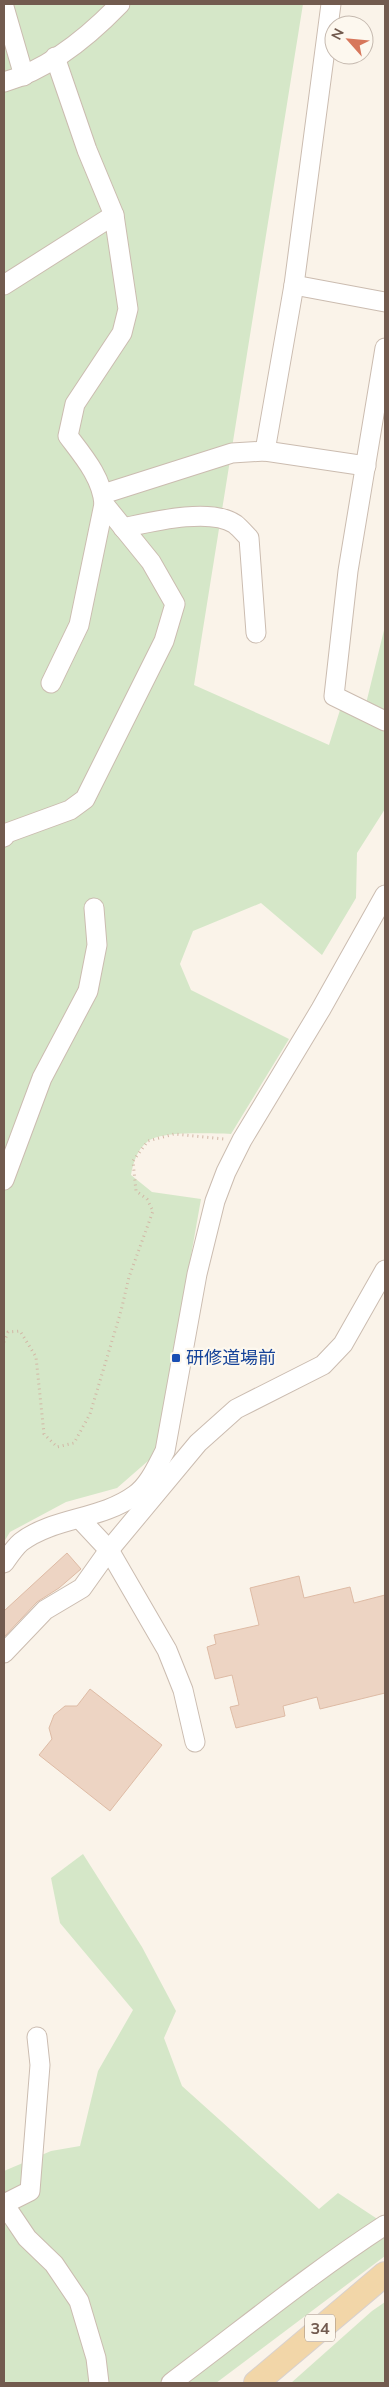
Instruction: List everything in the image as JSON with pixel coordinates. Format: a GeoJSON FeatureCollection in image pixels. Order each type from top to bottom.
{"type":"FeatureCollection","features":[{"type":"Feature","properties":{"kind":"main road","name":"34"},"geometry":{"type":"LineString","coordinates":[[256,2383],[385,2274]]}},
{"type":"Feature","properties":{"kind":"street"},"geometry":{"type":"LineString","coordinates":[[4,82],[24,76],[56,57],[100,24],[120,4]]}},
{"type":"Feature","properties":{"kind":"street"},"geometry":{"type":"LineString","coordinates":[[265,451],[294,285],[331,4]]}},
{"type":"Feature","properties":{"kind":"street"},"geometry":{"type":"LineString","coordinates":[[4,7],[24,76]]}},
{"type":"Feature","properties":{"kind":"street"},"geometry":{"type":"LineString","coordinates":[[4,836],[7,833],[70,810],[85,799],[164,641],[175,604],[151,562],[123,528],[104,499],[91,467],[68,436],[75,404],[122,333],[128,309],[114,215],[87,150],[56,57]]}},
{"type":"Feature","properties":{"kind":"street"},"geometry":{"type":"LineString","coordinates":[[4,285],[114,215]]}},
{"type":"Feature","properties":{"kind":"street"},"geometry":{"type":"LineString","coordinates":[[294,285],[385,302]]}},
{"type":"Feature","properties":{"kind":"street"},"geometry":{"type":"LineString","coordinates":[[385,348],[348,571],[334,696],[385,721]]}},
{"type":"Feature","properties":{"kind":"street"},"geometry":{"type":"LineString","coordinates":[[104,499],[232,453],[265,451],[366,466]]}},
{"type":"Feature","properties":{"kind":"street"},"geometry":{"type":"LineString","coordinates":[[51,682],[79,625],[104,499]]}},
{"type":"Feature","properties":{"kind":"street"},"geometry":{"type":"LineString","coordinates":[[123,528],[176,517],[218,518],[235,524],[249,538],[256,633]]}},
{"type":"Feature","properties":{"kind":"street"},"geometry":{"type":"LineString","coordinates":[[4,1562],[22,1542],[50,1527],[108,1510],[136,1495],[152,1476],[165,1451],[197,1274],[215,1201],[242,1140],[321,1009],[385,895]]}},
{"type":"Feature","properties":{"kind":"street"},"geometry":{"type":"LineString","coordinates":[[4,1180],[42,1078],[88,991],[98,945],[94,908]]}},
{"type":"Feature","properties":{"kind":"street"},"geometry":{"type":"LineString","coordinates":[[4,1653],[45,1610],[82,1588],[108,1550],[198,1443],[236,1409],[323,1366],[342,1344],[385,1270]]}},
{"type":"Feature","properties":{"kind":"street"},"geometry":{"type":"LineString","coordinates":[[80,1519],[108,1550],[167,1650],[183,1690],[194,1742]]}},
{"type":"Feature","properties":{"kind":"street"},"geometry":{"type":"LineString","coordinates":[[37,2037],[40,2065],[30,2191],[4,2204],[27,2238],[54,2264],[79,2301],[96,2358],[99,2383]]}},
{"type":"Feature","properties":{"kind":"street"},"geometry":{"type":"LineString","coordinates":[[171,2383],[306,2282],[332,2259],[385,2225]]}},
{"type":"Feature","properties":{"kind":"path"},"geometry":{"type":"LineString","coordinates":[[4,1342],[8,1332],[20,1331],[29,1342],[36,1357],[44,1434],[57,1447],[74,1443],[90,1414],[121,1311],[129,1277],[153,1212],[147,1199],[136,1191],[133,1160],[148,1141],[174,1134],[242,1140]]}},
{"type":"Feature","properties":{"kind":"green space"},"geometry":{"type":"Polygon","coordinates":[[[4,4],[303,4],[194,685],[329,745],[340,710],[362,720],[385,626],[385,809],[357,853],[356,898],[322,955],[261,903],[193,931],[180,964],[191,990],[289,1039],[231,1134],[175,1134],[154,1138],[144,1145],[134,1161],[131,1175],[152,1192],[201,1199],[156,1454],[117,1488],[66,1502],[10,1532],[4,1542],[4,4]]]}},
{"type":"Feature","properties":{"kind":"green space"},"geometry":{"type":"Polygon","coordinates":[[[83,1854],[142,1947],[176,2011],[164,2038],[182,2086],[319,2209],[338,2193],[385,2224],[385,2256],[216,2383],[4,2383],[4,2171],[51,2151],[80,2146],[98,2071],[133,2010],[60,1923],[51,1878],[83,1854]]]}},
{"type":"Feature","properties":{"kind":"green space"},"geometry":{"type":"Polygon","coordinates":[[[385,2302],[385,2383],[291,2383],[372,2311],[385,2302]]]}},
{"type":"Feature","properties":{"kind":"building"},"geometry":{"type":"Polygon","coordinates":[[[67,1553],[81,1569],[59,1588],[37,1602],[4,1637],[4,1611],[67,1553]]]}},
{"type":"Feature","properties":{"kind":"building"},"geometry":{"type":"Polygon","coordinates":[[[299,1576],[304,1598],[350,1587],[354,1603],[385,1595],[385,1693],[320,1709],[317,1697],[283,1706],[285,1716],[236,1728],[230,1707],[239,1705],[232,1675],[215,1679],[207,1647],[216,1644],[214,1635],[259,1625],[250,1588],[299,1576]]]}},
{"type":"Feature","properties":{"kind":"building"},"geometry":{"type":"Polygon","coordinates":[[[90,1689],[162,1745],[110,1811],[39,1755],[52,1739],[49,1728],[54,1715],[65,1706],[77,1706],[90,1689]]]}},
{"type":"Feature","properties":{"kind":"place","name":"研修道場前"},"geometry":{"type":"Point","coordinates":[176,1358]}}]}
